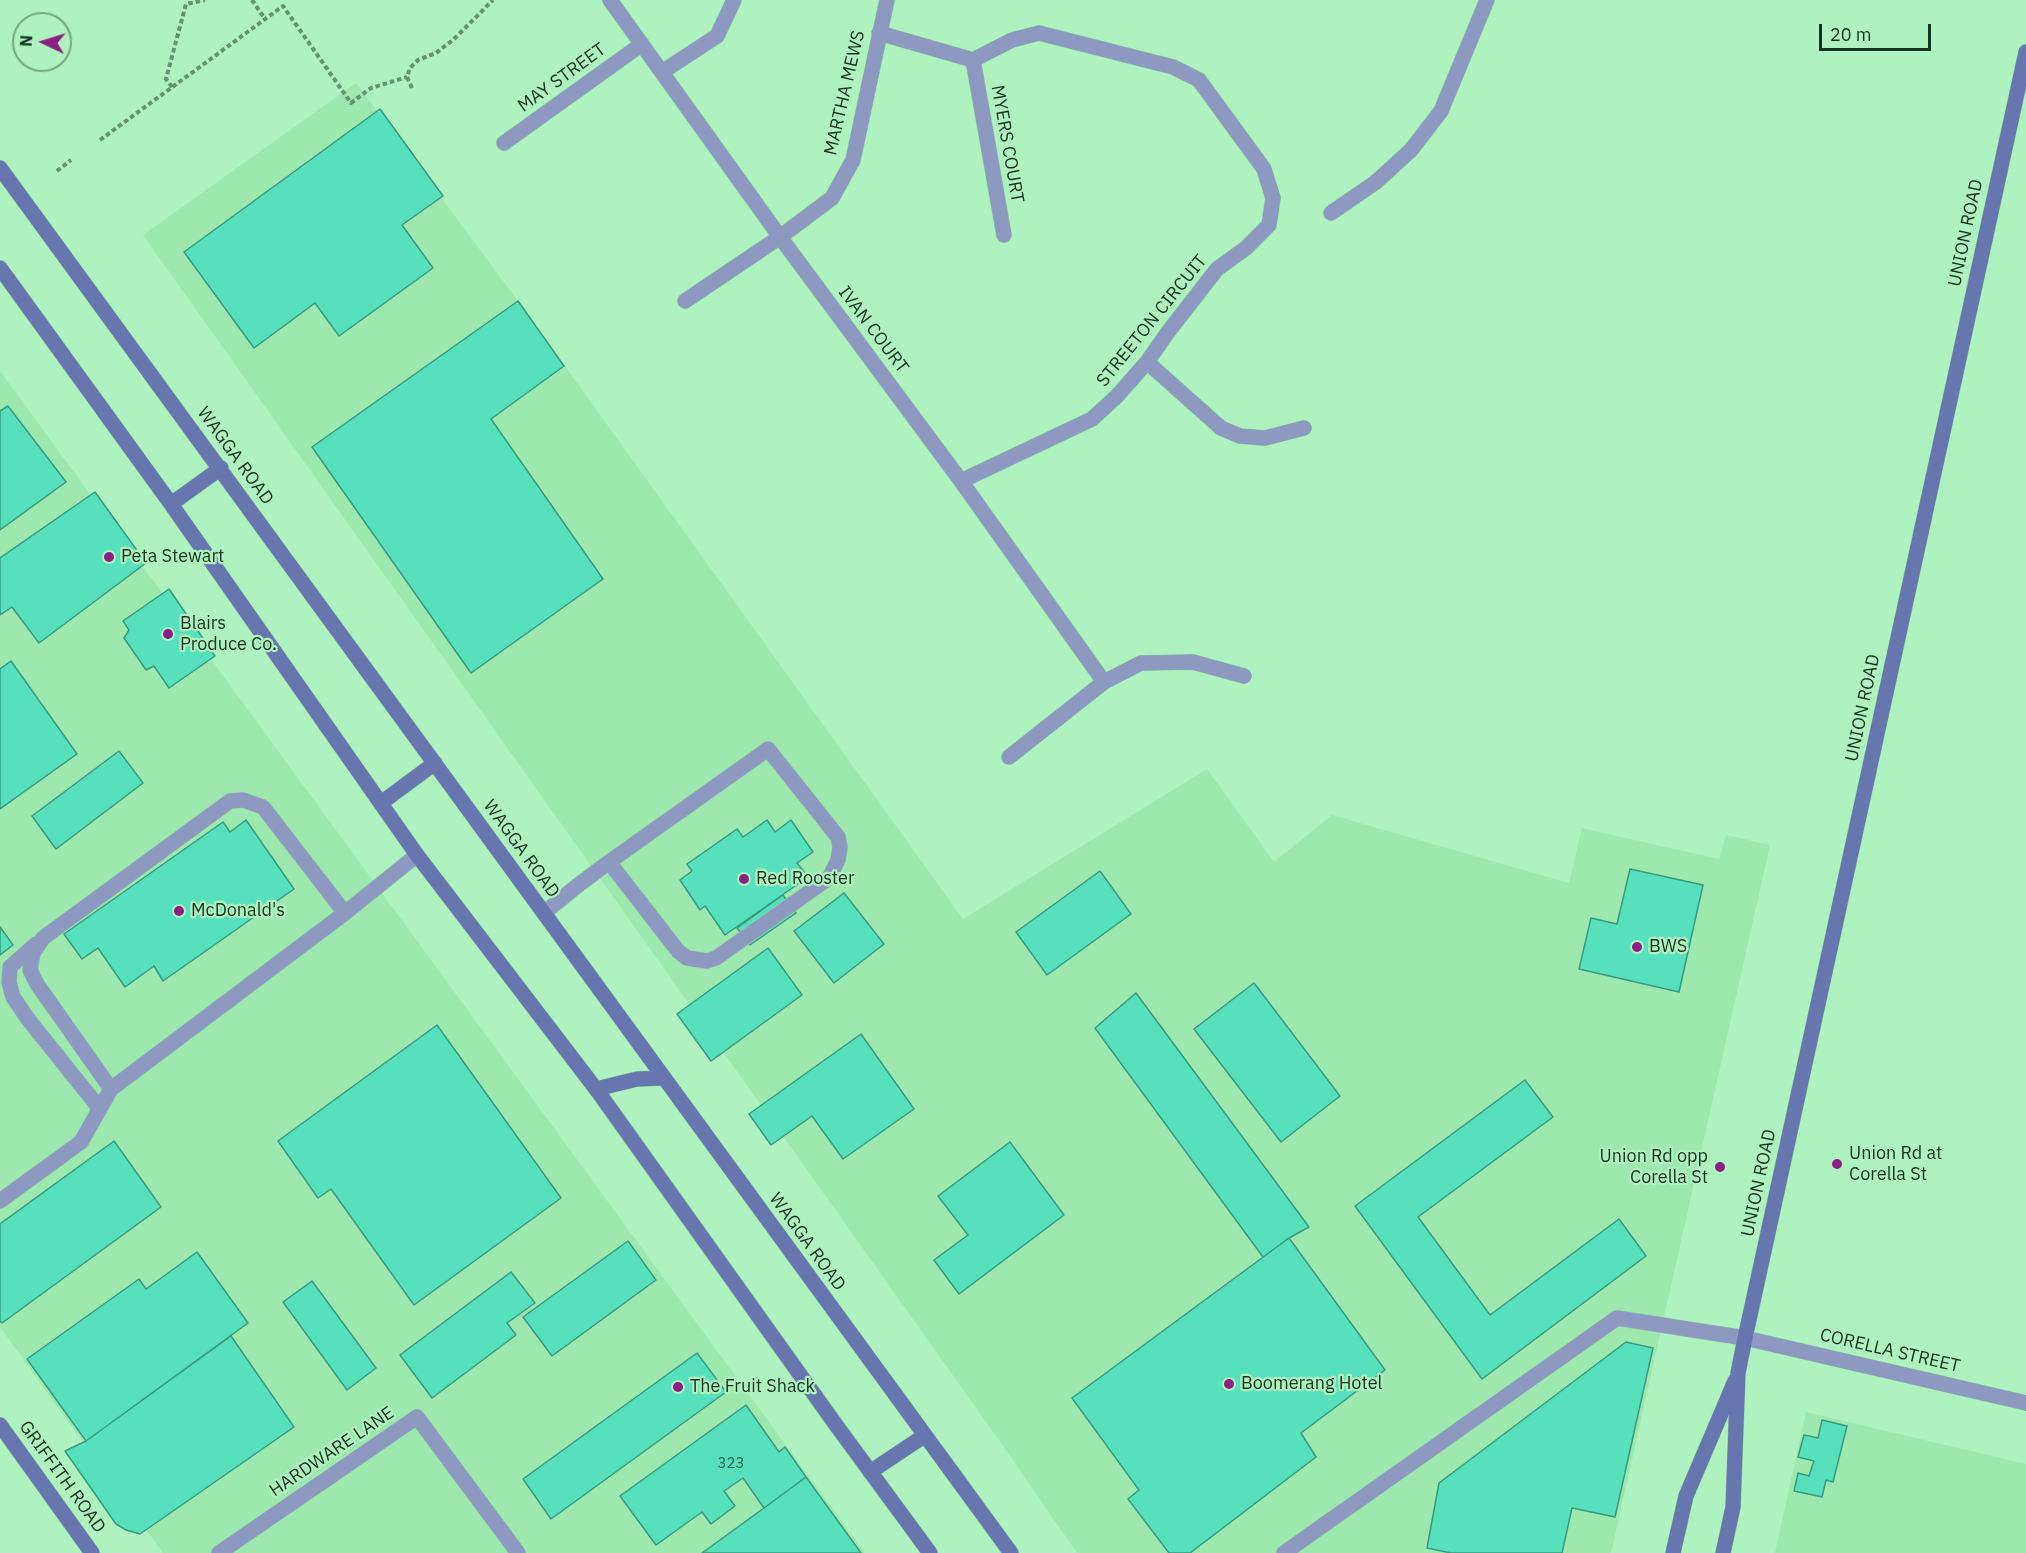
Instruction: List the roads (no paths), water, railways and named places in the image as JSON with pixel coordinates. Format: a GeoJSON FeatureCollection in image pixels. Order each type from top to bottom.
{"type":"FeatureCollection","features":[{"type":"Feature","properties":{"kind":"main road","name":"UNION ROAD"},"geometry":{"type":"LineString","coordinates":[[1723,1553],[1733,1507],[1738,1373],[1745,1338],[2026,52]]}},
{"type":"Feature","properties":{"kind":"main road","name":"WAGGA ROAD"},"geometry":{"type":"LineString","coordinates":[[0,168],[1011,1553]]}},
{"type":"Feature","properties":{"kind":"main road"},"geometry":{"type":"LineString","coordinates":[[0,268],[171,504],[417,855],[596,1089],[930,1553]]}},
{"type":"Feature","properties":{"kind":"main road"},"geometry":{"type":"LineString","coordinates":[[171,504],[221,468]]}},
{"type":"Feature","properties":{"kind":"main road"},"geometry":{"type":"LineString","coordinates":[[381,803],[435,763]]}},
{"type":"Feature","properties":{"kind":"main road"},"geometry":{"type":"LineString","coordinates":[[596,1089],[637,1079],[664,1078]]}},
{"type":"Feature","properties":{"kind":"main road","name":"UNION ROAD"},"geometry":{"type":"LineString","coordinates":[[1673,1553],[1686,1496],[1738,1373]]}},
{"type":"Feature","properties":{"kind":"main road","name":"GRIFFITH ROAD"},"geometry":{"type":"LineString","coordinates":[[0,1425],[92,1553]]}},
{"type":"Feature","properties":{"kind":"main road"},"geometry":{"type":"LineString","coordinates":[[870,1472],[924,1436]]}},
{"type":"Feature","properties":{"kind":"street","name":"IVAN COURT"},"geometry":{"type":"LineString","coordinates":[[610,0],[780,237],[961,481],[1104,682]]}},
{"type":"Feature","properties":{"kind":"street"},"geometry":{"type":"LineString","coordinates":[[662,72],[717,36],[734,0]]}},
{"type":"Feature","properties":{"kind":"street","name":"MARTHA MEWS"},"geometry":{"type":"LineString","coordinates":[[685,301],[780,237],[832,198],[854,160],[886,0]]}},
{"type":"Feature","properties":{"kind":"street"},"geometry":{"type":"LineString","coordinates":[[1331,213],[1376,182],[1411,150],[1441,111],[1487,0]]}},
{"type":"Feature","properties":{"kind":"street"},"geometry":{"type":"LineString","coordinates":[[879,33],[973,60]]}},
{"type":"Feature","properties":{"kind":"street","name":"STREETON CIRCUIT"},"geometry":{"type":"LineString","coordinates":[[961,481],[1092,419],[1117,396],[1147,362],[1217,269],[1246,248],[1269,225],[1273,198],[1264,169],[1199,80],[1173,67],[1039,33],[1012,40],[973,60]]}},
{"type":"Feature","properties":{"kind":"street","name":"MAY STREET"},"geometry":{"type":"LineString","coordinates":[[504,143],[642,44]]}},
{"type":"Feature","properties":{"kind":"street","name":"MYERS COURT"},"geometry":{"type":"LineString","coordinates":[[973,60],[1004,235]]}},
{"type":"Feature","properties":{"kind":"street"},"geometry":{"type":"LineString","coordinates":[[1147,362],[1221,428],[1240,436],[1265,438],[1304,428]]}},
{"type":"Feature","properties":{"kind":"street"},"geometry":{"type":"LineString","coordinates":[[1009,757],[1104,682],[1142,663],[1193,662],[1244,676]]}},
{"type":"Feature","properties":{"kind":"street"},"geometry":{"type":"LineString","coordinates":[[544,913],[609,862],[768,749],[838,837],[840,847],[838,860],[829,878],[716,958],[707,961],[687,958],[678,951],[609,862]]}},
{"type":"Feature","properties":{"kind":"street"},"geometry":{"type":"LineString","coordinates":[[100,1108],[13,997],[9,982],[10,968],[43,938],[230,801],[243,800],[263,807],[345,913]]}},
{"type":"Feature","properties":{"kind":"street"},"geometry":{"type":"LineString","coordinates":[[0,1201],[81,1142],[111,1089],[345,913],[417,855]]}},
{"type":"Feature","properties":{"kind":"street"},"geometry":{"type":"LineString","coordinates":[[43,938],[33,953],[30,970],[37,984],[111,1089]]}},
{"type":"Feature","properties":{"kind":"street","name":"CORELLA STREET"},"geometry":{"type":"LineString","coordinates":[[1284,1553],[1617,1318],[1745,1338],[2026,1403]]}},
{"type":"Feature","properties":{"kind":"street","name":"HARDWARE LANE"},"geometry":{"type":"LineString","coordinates":[[219,1553],[417,1417],[518,1553]]}},
{"type":"Feature","properties":{"kind":"place","name":"Peta Stewart"},"geometry":{"type":"Point","coordinates":[109,557]}},
{"type":"Feature","properties":{"kind":"place","name":"Blairs Produce Co."},"geometry":{"type":"Point","coordinates":[168,634]}},
{"type":"Feature","properties":{"kind":"place","name":"Red Rooster"},"geometry":{"type":"Point","coordinates":[744,879]}},
{"type":"Feature","properties":{"kind":"place","name":"McDonald's"},"geometry":{"type":"Point","coordinates":[179,911]}},
{"type":"Feature","properties":{"kind":"place","name":"BWS"},"geometry":{"type":"Point","coordinates":[1637,947]}},
{"type":"Feature","properties":{"kind":"place","name":"Union Rd at Corella St"},"geometry":{"type":"Point","coordinates":[1837,1164]}},
{"type":"Feature","properties":{"kind":"place","name":"Union Rd opp Corella St"},"geometry":{"type":"Point","coordinates":[1720,1167]}},
{"type":"Feature","properties":{"kind":"place","name":"Boomerang Hotel"},"geometry":{"type":"Point","coordinates":[1229,1384]}},
{"type":"Feature","properties":{"kind":"place","name":"The Fruit Shack"},"geometry":{"type":"Point","coordinates":[678,1387]}}]}
